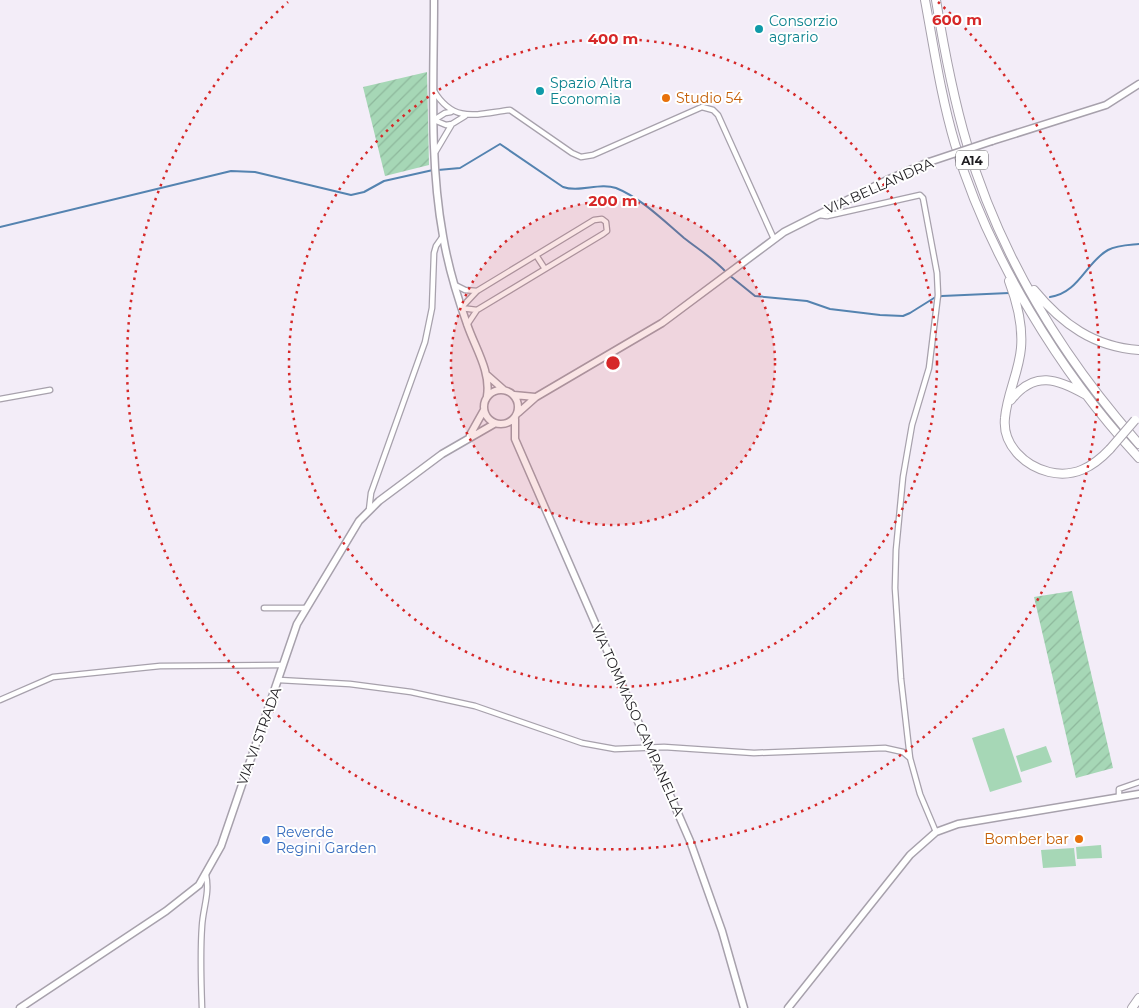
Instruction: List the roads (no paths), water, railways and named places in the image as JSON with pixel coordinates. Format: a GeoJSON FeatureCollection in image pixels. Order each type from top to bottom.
{"type":"FeatureCollection","features":[{"type":"Feature","properties":{"kind":"highway","name":"A14"},"geometry":{"type":"LineString","coordinates":[[925,0],[941,85],[954,140],[979,213],[1004,266],[1016,303],[1021,330],[1020,356],[1004,419],[1008,439],[1018,455],[1038,468],[1055,473],[1074,473],[1092,465],[1110,449],[1137,418]]}},
{"type":"Feature","properties":{"kind":"highway","name":"A14"},"geometry":{"type":"LineString","coordinates":[[936,0],[951,81],[971,156],[995,219],[1021,276],[1073,360],[1139,444]]}},
{"type":"Feature","properties":{"kind":"highway","name":"A14"},"geometry":{"type":"LineString","coordinates":[[1004,266],[1088,396],[1139,458]]}},
{"type":"Feature","properties":{"kind":"highway","name":"A14"},"geometry":{"type":"LineString","coordinates":[[1021,276],[1054,313],[1074,329],[1106,344],[1139,350]]}},
{"type":"Feature","properties":{"kind":"highway","name":"A14"},"geometry":{"type":"LineString","coordinates":[[1009,401],[1028,384],[1043,380],[1064,383],[1088,396]]}},
{"type":"Feature","properties":{"kind":"highway"},"geometry":{"type":"LineString","coordinates":[[1132,1008],[1139,998]]}},
{"type":"Feature","properties":{"kind":"main road"},"geometry":{"type":"LineString","coordinates":[[434,0],[435,163],[443,236],[461,308],[487,374],[489,385],[484,410],[487,418],[497,424],[508,424],[536,397],[662,324],[774,239],[815,215]]}},
{"type":"Feature","properties":{"kind":"main road","name":"VIA BELLANDRA"},"geometry":{"type":"LineString","coordinates":[[815,215],[893,177],[930,162],[1106,106],[1139,84]]}},
{"type":"Feature","properties":{"kind":"main road"},"geometry":{"type":"LineString","coordinates":[[487,374],[504,390],[514,395],[525,398],[536,397]]}},
{"type":"Feature","properties":{"kind":"main road"},"geometry":{"type":"LineString","coordinates":[[487,396],[494,391],[504,390]]}},
{"type":"Feature","properties":{"kind":"main road"},"geometry":{"type":"LineString","coordinates":[[514,395],[519,406],[517,416]]}},
{"type":"Feature","properties":{"kind":"main road","name":"VIA VI STRADA"},"geometry":{"type":"LineString","coordinates":[[470,436],[484,410]]}},
{"type":"Feature","properties":{"kind":"main road","name":"VIA TOMMASO CAMPANELLA"},"geometry":{"type":"LineString","coordinates":[[515,439],[517,416]]}},
{"type":"Feature","properties":{"kind":"main road","name":"VIA VI STRADA"},"geometry":{"type":"LineString","coordinates":[[20,1008],[166,911],[199,885],[221,846],[283,665],[305,608],[359,522],[368,510],[442,454],[470,436],[497,424]]}},
{"type":"Feature","properties":{"kind":"main road","name":"VIA TOMMASO CAMPANELLA"},"geometry":{"type":"LineString","coordinates":[[497,424],[515,439],[651,748],[706,882],[744,1008]]}},
{"type":"Feature","properties":{"kind":"main road"},"geometry":{"type":"LineString","coordinates":[[788,1008],[910,855],[936,832],[958,824],[1139,794]]}},
{"type":"Feature","properties":{"kind":"street"},"geometry":{"type":"LineString","coordinates":[[434,91],[439,100],[452,112]]}},
{"type":"Feature","properties":{"kind":"street"},"geometry":{"type":"LineString","coordinates":[[434,120],[446,125],[452,124],[466,116],[510,110],[581,157],[600,153],[702,107],[713,110],[718,115],[774,239]]}},
{"type":"Feature","properties":{"kind":"street"},"geometry":{"type":"LineString","coordinates":[[434,120],[445,112],[466,116]]}},
{"type":"Feature","properties":{"kind":"street"},"geometry":{"type":"LineString","coordinates":[[435,153],[452,124]]}},
{"type":"Feature","properties":{"kind":"street","name":"VIA BELLANDRA"},"geometry":{"type":"LineString","coordinates":[[815,215],[827,216],[920,195],[924,198],[936,265],[938,297],[930,368],[912,425],[903,477],[896,550],[895,588],[901,679],[910,758]]}},
{"type":"Feature","properties":{"kind":"street"},"geometry":{"type":"LineString","coordinates":[[461,308],[477,290],[536,254],[594,220],[602,219],[606,222],[606,231],[603,234],[477,310],[467,325]]}},
{"type":"Feature","properties":{"kind":"street"},"geometry":{"type":"LineString","coordinates":[[368,510],[371,493],[425,342],[432,308],[434,253],[436,246],[443,236]]}},
{"type":"Feature","properties":{"kind":"street"},"geometry":{"type":"LineString","coordinates":[[536,254],[545,269]]}},
{"type":"Feature","properties":{"kind":"street"},"geometry":{"type":"LineString","coordinates":[[455,284],[466,290],[477,290]]}},
{"type":"Feature","properties":{"kind":"street"},"geometry":{"type":"LineString","coordinates":[[461,308],[477,310]]}},
{"type":"Feature","properties":{"kind":"street"},"geometry":{"type":"LineString","coordinates":[[0,399],[50,390]]}},
{"type":"Feature","properties":{"kind":"street"},"geometry":{"type":"LineString","coordinates":[[264,608],[305,608]]}},
{"type":"Feature","properties":{"kind":"street"},"geometry":{"type":"LineString","coordinates":[[0,700],[53,677],[160,666],[283,665]]}},
{"type":"Feature","properties":{"kind":"street"},"geometry":{"type":"LineString","coordinates":[[278,680],[350,684],[411,692],[475,706],[582,743],[615,749],[664,747],[754,753],[885,748],[903,752],[910,758],[920,794],[936,832]]}},
{"type":"Feature","properties":{"kind":"street"},"geometry":{"type":"LineString","coordinates":[[1119,797],[1119,789],[1139,782]]}},
{"type":"Feature","properties":{"kind":"street"},"geometry":{"type":"LineString","coordinates":[[202,1008],[200,971],[202,923],[208,892],[206,875]]}},
{"type":"Feature","properties":{"kind":"street"},"geometry":{"type":"LineString","coordinates":[[199,885],[208,892]]}},
{"type":"Feature","properties":{"kind":"waterway"},"geometry":{"type":"LineString","coordinates":[[438,170],[460,168],[500,144],[563,187],[576,189],[610,186],[625,192],[652,210],[726,272]]}},
{"type":"Feature","properties":{"kind":"waterway"},"geometry":{"type":"LineString","coordinates":[[0,227],[231,171],[255,172],[351,195],[364,192],[384,181],[433,170]]}},
{"type":"Feature","properties":{"kind":"waterway"},"geometry":{"type":"LineString","coordinates":[[1050,297],[1068,290],[1100,255],[1108,250],[1119,246],[1139,244]]}},
{"type":"Feature","properties":{"kind":"waterway"},"geometry":{"type":"LineString","coordinates":[[729,275],[755,296],[807,301],[830,309],[880,315],[903,316],[934,298],[942,296],[1009,293]]}},
{"type":"Feature","properties":{"kind":"place","name":"Consorzio agrario"},"geometry":{"type":"Point","coordinates":[759,29]}},
{"type":"Feature","properties":{"kind":"place","name":"Spazio Altra Economia"},"geometry":{"type":"Point","coordinates":[540,91]}},
{"type":"Feature","properties":{"kind":"place","name":"Studio 54"},"geometry":{"type":"Point","coordinates":[666,98]}},
{"type":"Feature","properties":{"kind":"place","name":"Bomber bar"},"geometry":{"type":"Point","coordinates":[1079,839]}},
{"type":"Feature","properties":{"kind":"place","name":"Reverde Regini Garden"},"geometry":{"type":"Point","coordinates":[266,840]}}]}
